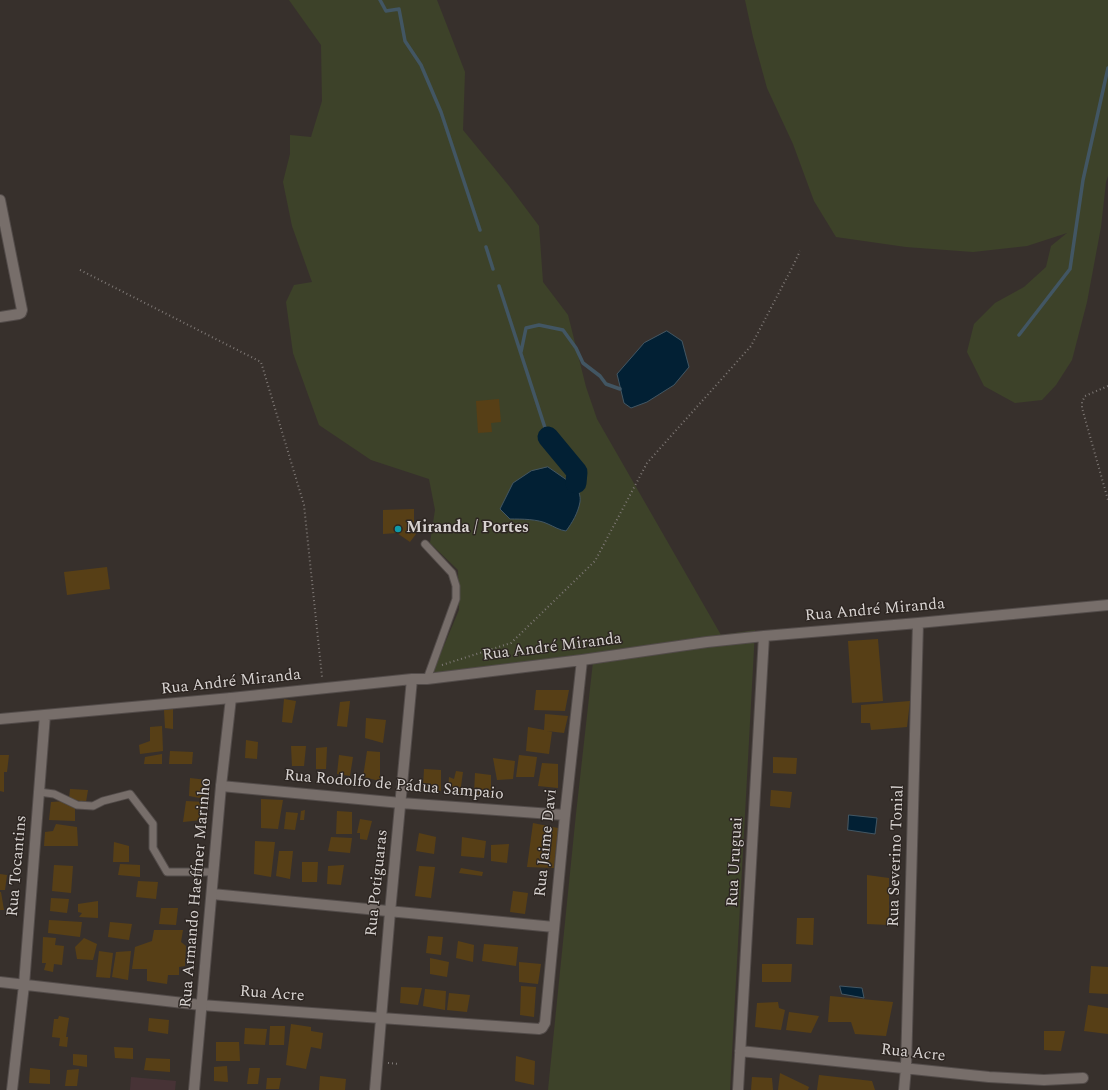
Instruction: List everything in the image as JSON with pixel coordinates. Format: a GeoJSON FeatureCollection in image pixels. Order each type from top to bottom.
{"type":"FeatureCollection","features":[{"type":"Feature","properties":{"kind":"street"},"geometry":{"type":"LineString","coordinates":[[0,200],[22,310],[19,314],[0,317]]}},
{"type":"Feature","properties":{"kind":"street","name":"Rua André Miranda"},"geometry":{"type":"LineString","coordinates":[[0,719],[231,698],[412,679],[427,679],[582,660],[707,642],[764,636],[1108,605]]}},
{"type":"Feature","properties":{"kind":"street","name":"Rua Severino Tonial"},"geometry":{"type":"LineString","coordinates":[[904,1090],[906,1068],[918,623]]}},
{"type":"Feature","properties":{"kind":"street","name":"Rua Uruguai"},"geometry":{"type":"LineString","coordinates":[[738,1090],[764,636]]}},
{"type":"Feature","properties":{"kind":"street","name":"Rua Jaime Davi"},"geometry":{"type":"LineString","coordinates":[[542,1028],[545,1024],[565,815],[582,660]]}},
{"type":"Feature","properties":{"kind":"street","name":"Rua Potiguaras"},"geometry":{"type":"LineString","coordinates":[[375,1090],[380,1018],[412,679]]}},
{"type":"Feature","properties":{"kind":"street","name":"Rua Armando Haeffner Marinho"},"geometry":{"type":"LineString","coordinates":[[194,1090],[221,786],[231,698]]}},
{"type":"Feature","properties":{"kind":"street","name":"Rua Tocantins"},"geometry":{"type":"LineString","coordinates":[[12,1090],[24,985],[45,716]]}},
{"type":"Feature","properties":{"kind":"street","name":"Rua Rodolfo de Pádua Sampaio"},"geometry":{"type":"LineString","coordinates":[[221,786],[401,803],[565,815]]}},
{"type":"Feature","properties":{"kind":"street"},"geometry":{"type":"LineString","coordinates":[[212,894],[554,927]]}},
{"type":"Feature","properties":{"kind":"street","name":"Rua Acre"},"geometry":{"type":"LineString","coordinates":[[0,982],[201,1005],[542,1028]]}},
{"type":"Feature","properties":{"kind":"street","name":"Rua Acre"},"geometry":{"type":"LineString","coordinates":[[740,1051],[989,1077],[1036,1080],[1083,1078]]}},
{"type":"Feature","properties":{"kind":"lane"},"geometry":{"type":"LineString","coordinates":[[425,544],[452,572],[456,586],[456,599],[427,679]]}},
{"type":"Feature","properties":{"kind":"lane"},"geometry":{"type":"LineString","coordinates":[[39,792],[54,794],[77,805],[93,806],[130,794],[153,824],[153,848],[167,872],[214,872]]}},
{"type":"Feature","properties":{"kind":"path"},"geometry":{"type":"LineString","coordinates":[[431,668],[511,643],[595,561],[647,463],[751,346],[800,251]]}},
{"type":"Feature","properties":{"kind":"path"},"geometry":{"type":"LineString","coordinates":[[80,270],[261,362],[304,505],[323,689]]}},
{"type":"Feature","properties":{"kind":"path"},"geometry":{"type":"LineString","coordinates":[[1108,386],[1085,396],[1082,402],[1082,408],[1108,500]]}},
{"type":"Feature","properties":{"kind":"shaded area"},"geometry":{"type":"Polygon","coordinates":[[[131,1077],[176,1081],[175,1090],[130,1090],[131,1077]]]}},
{"type":"Feature","properties":{"kind":"green space"},"geometry":{"type":"Polygon","coordinates":[[[289,0],[437,0],[465,72],[463,130],[509,186],[539,226],[543,282],[568,315],[586,387],[597,419],[721,635],[755,630],[730,1090],[548,1090],[594,653],[432,674],[459,610],[458,570],[430,543],[435,510],[429,479],[371,460],[319,425],[293,353],[286,302],[294,285],[312,282],[292,226],[283,182],[290,154],[290,135],[311,137],[322,101],[321,45],[289,0]]]}},
{"type":"Feature","properties":{"kind":"green space"},"geometry":{"type":"Polygon","coordinates":[[[745,0],[1108,0],[1108,176],[1101,227],[1087,302],[1072,360],[1056,385],[1042,400],[1015,403],[984,386],[967,352],[974,324],[995,303],[1024,287],[1046,267],[1051,246],[1067,233],[1027,246],[973,252],[906,247],[836,237],[814,201],[793,144],[767,88],[753,37],[745,0]]]}},
{"type":"Feature","properties":{"kind":"water"},"geometry":{"type":"Polygon","coordinates":[[[667,331],[682,341],[689,367],[674,385],[647,402],[631,408],[624,403],[617,374],[644,343],[667,331]]]}},
{"type":"Feature","properties":{"kind":"water"},"geometry":{"type":"Polygon","coordinates":[[[548,467],[574,485],[576,483],[579,492],[580,500],[578,510],[566,531],[540,521],[510,519],[500,509],[513,483],[531,471],[548,467]]]}},
{"type":"Feature","properties":{"kind":"water"},"geometry":{"type":"Polygon","coordinates":[[[849,815],[877,818],[875,834],[848,830],[849,815]]]}},
{"type":"Feature","properties":{"kind":"water"},"geometry":{"type":"Polygon","coordinates":[[[840,986],[862,988],[864,998],[842,994],[840,986]]]}},
{"type":"Feature","properties":{"kind":"building"},"geometry":{"type":"Polygon","coordinates":[[[499,399],[501,422],[491,423],[492,432],[478,433],[476,401],[499,399]]]}},
{"type":"Feature","properties":{"kind":"building","name":"Miranda / Portes"},"geometry":{"type":"Polygon","coordinates":[[[414,509],[414,522],[410,525],[416,534],[410,542],[397,533],[383,534],[383,510],[414,509]]]}},
{"type":"Feature","properties":{"kind":"building"},"geometry":{"type":"Polygon","coordinates":[[[107,567],[110,589],[67,595],[64,572],[107,567]]]}},
{"type":"Feature","properties":{"kind":"building"},"geometry":{"type":"Polygon","coordinates":[[[878,639],[883,701],[852,703],[848,641],[878,639]]]}},
{"type":"Feature","properties":{"kind":"building"},"geometry":{"type":"Polygon","coordinates":[[[536,690],[569,690],[565,711],[534,710],[536,690]]]}},
{"type":"Feature","properties":{"kind":"building"},"geometry":{"type":"Polygon","coordinates":[[[284,699],[296,701],[292,723],[282,722],[284,699]]]}},
{"type":"Feature","properties":{"kind":"building"},"geometry":{"type":"Polygon","coordinates":[[[350,701],[347,727],[337,726],[340,702],[350,701]]]}},
{"type":"Feature","properties":{"kind":"building"},"geometry":{"type":"Polygon","coordinates":[[[910,701],[907,727],[871,730],[870,723],[861,723],[861,705],[910,701]]]}},
{"type":"Feature","properties":{"kind":"building"},"geometry":{"type":"Polygon","coordinates":[[[173,709],[173,729],[165,728],[164,710],[173,709]]]}},
{"type":"Feature","properties":{"kind":"building"},"geometry":{"type":"Polygon","coordinates":[[[545,714],[568,716],[564,733],[547,731],[552,732],[549,754],[526,751],[528,727],[544,730],[545,714]]]}},
{"type":"Feature","properties":{"kind":"building"},"geometry":{"type":"Polygon","coordinates":[[[366,718],[386,720],[383,743],[365,738],[366,718]]]}},
{"type":"Feature","properties":{"kind":"building"},"geometry":{"type":"Polygon","coordinates":[[[162,726],[163,751],[140,754],[139,745],[150,741],[150,727],[162,726]]]}},
{"type":"Feature","properties":{"kind":"building"},"geometry":{"type":"Polygon","coordinates":[[[246,740],[258,742],[257,759],[245,758],[246,740]]]}},
{"type":"Feature","properties":{"kind":"building"},"geometry":{"type":"Polygon","coordinates":[[[291,746],[306,746],[304,766],[292,766],[291,746]]]}},
{"type":"Feature","properties":{"kind":"building"},"geometry":{"type":"Polygon","coordinates":[[[327,747],[326,769],[316,769],[316,748],[327,747]]]}},
{"type":"Feature","properties":{"kind":"building"},"geometry":{"type":"Polygon","coordinates":[[[170,751],[193,752],[192,764],[169,764],[170,751]]]}},
{"type":"Feature","properties":{"kind":"building"},"geometry":{"type":"Polygon","coordinates":[[[367,751],[380,752],[380,781],[363,777],[367,751]]]}},
{"type":"Feature","properties":{"kind":"building"},"geometry":{"type":"Polygon","coordinates":[[[162,754],[162,764],[144,764],[145,757],[162,754]]]}},
{"type":"Feature","properties":{"kind":"building"},"geometry":{"type":"Polygon","coordinates":[[[0,755],[9,755],[7,772],[4,772],[4,792],[0,791],[0,755]]]}},
{"type":"Feature","properties":{"kind":"building"},"geometry":{"type":"Polygon","coordinates":[[[339,755],[353,757],[350,776],[337,774],[339,755]]]}},
{"type":"Feature","properties":{"kind":"building"},"geometry":{"type":"Polygon","coordinates":[[[519,755],[537,757],[534,777],[516,777],[519,755]]]}},
{"type":"Feature","properties":{"kind":"building"},"geometry":{"type":"Polygon","coordinates":[[[773,757],[797,758],[796,774],[773,773],[773,757]]]}},
{"type":"Feature","properties":{"kind":"building"},"geometry":{"type":"Polygon","coordinates":[[[493,758],[515,761],[513,779],[497,780],[493,758]]]}},
{"type":"Feature","properties":{"kind":"building"},"geometry":{"type":"Polygon","coordinates":[[[542,763],[558,764],[558,788],[538,786],[542,763]]]}},
{"type":"Feature","properties":{"kind":"building"},"geometry":{"type":"Polygon","coordinates":[[[424,769],[441,770],[441,791],[423,788],[424,769]]]}},
{"type":"Feature","properties":{"kind":"building"},"geometry":{"type":"Polygon","coordinates":[[[456,771],[463,772],[460,793],[448,791],[449,777],[454,779],[456,771]]]}},
{"type":"Feature","properties":{"kind":"building"},"geometry":{"type":"Polygon","coordinates":[[[475,773],[491,775],[491,796],[474,794],[475,773]]]}},
{"type":"Feature","properties":{"kind":"building"},"geometry":{"type":"Polygon","coordinates":[[[190,778],[207,780],[205,799],[189,796],[190,778]]]}},
{"type":"Feature","properties":{"kind":"building"},"geometry":{"type":"Polygon","coordinates":[[[70,789],[88,790],[86,802],[69,799],[70,789]]]}},
{"type":"Feature","properties":{"kind":"building"},"geometry":{"type":"Polygon","coordinates":[[[771,790],[792,792],[790,808],[770,806],[771,790]]]}},
{"type":"Feature","properties":{"kind":"building"},"geometry":{"type":"Polygon","coordinates":[[[261,799],[283,800],[278,829],[261,828],[261,799]]]}},
{"type":"Feature","properties":{"kind":"building"},"geometry":{"type":"Polygon","coordinates":[[[66,801],[75,807],[75,821],[49,820],[51,802],[66,801]]]}},
{"type":"Feature","properties":{"kind":"building"},"geometry":{"type":"Polygon","coordinates":[[[186,801],[204,802],[202,820],[183,822],[186,801]]]}},
{"type":"Feature","properties":{"kind":"building"},"geometry":{"type":"Polygon","coordinates":[[[305,810],[304,820],[300,820],[301,811],[305,810]]]}},
{"type":"Feature","properties":{"kind":"building"},"geometry":{"type":"Polygon","coordinates":[[[337,811],[352,812],[352,834],[336,834],[337,811]]]}},
{"type":"Feature","properties":{"kind":"building"},"geometry":{"type":"Polygon","coordinates":[[[286,812],[298,813],[295,830],[284,829],[286,812]]]}},
{"type":"Feature","properties":{"kind":"building"},"geometry":{"type":"Polygon","coordinates":[[[360,819],[372,821],[367,840],[360,839],[360,833],[357,833],[360,819]]]}},
{"type":"Feature","properties":{"kind":"building"},"geometry":{"type":"Polygon","coordinates":[[[533,823],[558,828],[554,868],[527,867],[533,823]]]}},
{"type":"Feature","properties":{"kind":"building"},"geometry":{"type":"Polygon","coordinates":[[[56,824],[77,827],[78,846],[44,846],[45,832],[53,831],[56,824]]]}},
{"type":"Feature","properties":{"kind":"building"},"geometry":{"type":"Polygon","coordinates":[[[419,833],[436,837],[434,854],[416,851],[419,833]]]}},
{"type":"Feature","properties":{"kind":"building"},"geometry":{"type":"Polygon","coordinates":[[[331,837],[352,838],[350,853],[328,851],[331,837]]]}},
{"type":"Feature","properties":{"kind":"building"},"geometry":{"type":"Polygon","coordinates":[[[462,837],[486,841],[484,858],[461,856],[462,837]]]}},
{"type":"Feature","properties":{"kind":"building"},"geometry":{"type":"Polygon","coordinates":[[[255,841],[275,842],[271,877],[254,874],[255,841]]]}},
{"type":"Feature","properties":{"kind":"building"},"geometry":{"type":"Polygon","coordinates":[[[114,842],[129,846],[129,862],[113,862],[114,842]]]}},
{"type":"Feature","properties":{"kind":"building"},"geometry":{"type":"Polygon","coordinates":[[[509,844],[507,863],[491,861],[491,845],[509,844]]]}},
{"type":"Feature","properties":{"kind":"building"},"geometry":{"type":"Polygon","coordinates":[[[279,851],[293,851],[290,879],[276,876],[279,851]]]}},
{"type":"Feature","properties":{"kind":"building"},"geometry":{"type":"Polygon","coordinates":[[[302,862],[318,862],[317,882],[302,882],[302,862]]]}},
{"type":"Feature","properties":{"kind":"building"},"geometry":{"type":"Polygon","coordinates":[[[120,864],[140,865],[140,877],[118,875],[120,864]]]}},
{"type":"Feature","properties":{"kind":"building"},"geometry":{"type":"Polygon","coordinates":[[[54,865],[73,866],[71,893],[52,891],[54,865]]]}},
{"type":"Feature","properties":{"kind":"building"},"geometry":{"type":"Polygon","coordinates":[[[344,865],[341,885],[327,884],[328,866],[344,865]]]}},
{"type":"Feature","properties":{"kind":"building"},"geometry":{"type":"Polygon","coordinates":[[[419,866],[435,867],[431,898],[415,896],[419,866]]]}},
{"type":"Feature","properties":{"kind":"building"},"geometry":{"type":"Polygon","coordinates":[[[461,868],[483,872],[482,876],[459,873],[461,868]]]}},
{"type":"Feature","properties":{"kind":"building"},"geometry":{"type":"Polygon","coordinates":[[[0,874],[7,875],[5,890],[0,890],[0,874]]]}},
{"type":"Feature","properties":{"kind":"building"},"geometry":{"type":"Polygon","coordinates":[[[867,875],[889,878],[889,925],[867,924],[867,875]]]}},
{"type":"Feature","properties":{"kind":"building"},"geometry":{"type":"Polygon","coordinates":[[[138,881],[158,882],[156,899],[136,897],[138,881]]]}},
{"type":"Feature","properties":{"kind":"building"},"geometry":{"type":"Polygon","coordinates":[[[513,891],[528,893],[525,914],[510,912],[513,891]]]}},
{"type":"Feature","properties":{"kind":"building"},"geometry":{"type":"Polygon","coordinates":[[[1,892],[4,910],[0,910],[1,892]]]}},
{"type":"Feature","properties":{"kind":"building"},"geometry":{"type":"Polygon","coordinates":[[[51,898],[69,899],[67,913],[50,911],[51,898]]]}},
{"type":"Feature","properties":{"kind":"building"},"geometry":{"type":"Polygon","coordinates":[[[98,901],[98,918],[79,917],[82,913],[78,912],[78,904],[98,901]]]}},
{"type":"Feature","properties":{"kind":"building"},"geometry":{"type":"Polygon","coordinates":[[[161,908],[178,908],[176,925],[159,924],[161,908]]]}},
{"type":"Feature","properties":{"kind":"building"},"geometry":{"type":"Polygon","coordinates":[[[797,918],[814,918],[813,945],[796,944],[797,918]]]}},
{"type":"Feature","properties":{"kind":"building"},"geometry":{"type":"Polygon","coordinates":[[[49,920],[82,922],[80,937],[48,933],[49,920]]]}},
{"type":"Feature","properties":{"kind":"building"},"geometry":{"type":"Polygon","coordinates":[[[110,922],[132,924],[129,940],[108,937],[110,922]]]}},
{"type":"Feature","properties":{"kind":"building"},"geometry":{"type":"Polygon","coordinates":[[[154,930],[183,930],[181,942],[186,946],[185,966],[179,967],[179,975],[168,975],[167,984],[147,981],[147,969],[132,969],[135,947],[152,941],[154,930]]]}},
{"type":"Feature","properties":{"kind":"building"},"geometry":{"type":"Polygon","coordinates":[[[428,936],[443,937],[441,955],[426,953],[428,936]]]}},
{"type":"Feature","properties":{"kind":"building"},"geometry":{"type":"Polygon","coordinates":[[[43,937],[56,938],[55,945],[64,946],[62,965],[54,964],[53,972],[44,970],[46,963],[42,963],[43,937]]]}},
{"type":"Feature","properties":{"kind":"building"},"geometry":{"type":"Polygon","coordinates":[[[84,938],[97,944],[93,960],[77,959],[75,947],[84,938]]]}},
{"type":"Feature","properties":{"kind":"building"},"geometry":{"type":"Polygon","coordinates":[[[458,941],[474,945],[473,962],[456,958],[458,941]]]}},
{"type":"Feature","properties":{"kind":"building"},"geometry":{"type":"Polygon","coordinates":[[[484,944],[518,947],[516,966],[482,961],[484,944]]]}},
{"type":"Feature","properties":{"kind":"building"},"geometry":{"type":"Polygon","coordinates":[[[99,951],[113,953],[110,978],[96,977],[99,951]]]}},
{"type":"Feature","properties":{"kind":"building"},"geometry":{"type":"Polygon","coordinates":[[[131,951],[128,980],[112,977],[116,952],[131,951]]]}},
{"type":"Feature","properties":{"kind":"building"},"geometry":{"type":"Polygon","coordinates":[[[430,958],[449,962],[447,977],[430,974],[430,958]]]}},
{"type":"Feature","properties":{"kind":"building"},"geometry":{"type":"Polygon","coordinates":[[[519,962],[541,964],[538,984],[519,982],[519,962]]]}},
{"type":"Feature","properties":{"kind":"building"},"geometry":{"type":"Polygon","coordinates":[[[762,964],[792,964],[791,982],[762,982],[762,964]]]}},
{"type":"Feature","properties":{"kind":"building"},"geometry":{"type":"Polygon","coordinates":[[[1091,966],[1108,967],[1108,994],[1089,993],[1091,966]]]}},
{"type":"Feature","properties":{"kind":"building"},"geometry":{"type":"Polygon","coordinates":[[[521,986],[536,987],[534,1017],[520,1015],[521,986]]]}},
{"type":"Feature","properties":{"kind":"building"},"geometry":{"type":"Polygon","coordinates":[[[401,987],[422,988],[418,1005],[400,1003],[401,987]]]}},
{"type":"Feature","properties":{"kind":"building"},"geometry":{"type":"Polygon","coordinates":[[[425,989],[446,991],[445,1010],[423,1006],[425,989]]]}},
{"type":"Feature","properties":{"kind":"building"},"geometry":{"type":"Polygon","coordinates":[[[449,993],[470,995],[467,1012],[447,1010],[449,993]]]}},
{"type":"Feature","properties":{"kind":"building"},"geometry":{"type":"Polygon","coordinates":[[[830,996],[893,1002],[886,1036],[855,1034],[851,1022],[828,1022],[830,996]]]}},
{"type":"Feature","properties":{"kind":"building"},"geometry":{"type":"Polygon","coordinates":[[[778,1002],[779,1008],[785,1010],[781,1030],[755,1027],[757,1003],[778,1002]]]}},
{"type":"Feature","properties":{"kind":"building"},"geometry":{"type":"Polygon","coordinates":[[[1088,1005],[1108,1008],[1108,1034],[1084,1031],[1088,1005]]]}},
{"type":"Feature","properties":{"kind":"building"},"geometry":{"type":"Polygon","coordinates":[[[789,1012],[819,1016],[811,1033],[786,1030],[789,1012]]]}},
{"type":"Feature","properties":{"kind":"building"},"geometry":{"type":"Polygon","coordinates":[[[59,1016],[69,1018],[66,1037],[68,1037],[67,1047],[59,1046],[60,1038],[52,1037],[54,1019],[58,1019],[59,1016]]]}},
{"type":"Feature","properties":{"kind":"building"},"geometry":{"type":"Polygon","coordinates":[[[149,1018],[169,1020],[168,1034],[148,1031],[149,1018]]]}},
{"type":"Feature","properties":{"kind":"building"},"geometry":{"type":"Polygon","coordinates":[[[291,1024],[311,1027],[311,1031],[323,1033],[321,1049],[311,1047],[306,1069],[286,1065],[291,1024]]]}},
{"type":"Feature","properties":{"kind":"building"},"geometry":{"type":"Polygon","coordinates":[[[270,1026],[285,1026],[284,1045],[269,1045],[270,1026]]]}},
{"type":"Feature","properties":{"kind":"building"},"geometry":{"type":"Polygon","coordinates":[[[245,1028],[267,1029],[265,1045],[244,1044],[245,1028]]]}},
{"type":"Feature","properties":{"kind":"building"},"geometry":{"type":"Polygon","coordinates":[[[1044,1031],[1065,1031],[1061,1051],[1044,1050],[1044,1031]]]}},
{"type":"Feature","properties":{"kind":"building"},"geometry":{"type":"Polygon","coordinates":[[[216,1042],[239,1042],[240,1061],[216,1061],[216,1042]]]}},
{"type":"Feature","properties":{"kind":"building"},"geometry":{"type":"Polygon","coordinates":[[[114,1047],[133,1048],[133,1059],[115,1058],[114,1047]]]}},
{"type":"Feature","properties":{"kind":"building"},"geometry":{"type":"Polygon","coordinates":[[[73,1054],[87,1055],[87,1067],[73,1065],[73,1054]]]}},
{"type":"Feature","properties":{"kind":"building"},"geometry":{"type":"Polygon","coordinates":[[[516,1056],[535,1061],[534,1085],[515,1081],[516,1056]]]}},
{"type":"Feature","properties":{"kind":"building"},"geometry":{"type":"Polygon","coordinates":[[[146,1058],[170,1059],[170,1072],[144,1070],[146,1058]]]}},
{"type":"Feature","properties":{"kind":"building"},"geometry":{"type":"Polygon","coordinates":[[[227,1066],[228,1082],[214,1081],[214,1067],[227,1066]]]}},
{"type":"Feature","properties":{"kind":"building"},"geometry":{"type":"Polygon","coordinates":[[[30,1068],[50,1070],[50,1084],[29,1083],[30,1068]]]}},
{"type":"Feature","properties":{"kind":"building"},"geometry":{"type":"Polygon","coordinates":[[[249,1068],[260,1068],[258,1084],[247,1084],[249,1068]]]}},
{"type":"Feature","properties":{"kind":"building"},"geometry":{"type":"Polygon","coordinates":[[[79,1069],[77,1086],[65,1086],[67,1070],[79,1069]]]}},
{"type":"Feature","properties":{"kind":"building"},"geometry":{"type":"Polygon","coordinates":[[[780,1073],[809,1087],[808,1090],[778,1090],[780,1073]]]}},
{"type":"Feature","properties":{"kind":"building"},"geometry":{"type":"Polygon","coordinates":[[[819,1075],[872,1081],[875,1090],[817,1090],[819,1075]]]}},
{"type":"Feature","properties":{"kind":"building"},"geometry":{"type":"Polygon","coordinates":[[[320,1076],[346,1079],[345,1090],[319,1090],[320,1076]]]}},
{"type":"Feature","properties":{"kind":"building"},"geometry":{"type":"Polygon","coordinates":[[[752,1077],[772,1078],[773,1090],[751,1090],[752,1077]]]}},
{"type":"Feature","properties":{"kind":"building"},"geometry":{"type":"Polygon","coordinates":[[[267,1078],[281,1078],[279,1089],[266,1089],[267,1078]]]}},
{"type":"Feature","properties":{"kind":"waterway"},"geometry":{"type":"LineString","coordinates":[[380,0],[386,11],[399,9],[405,41],[421,65],[441,112],[480,230]]}},
{"type":"Feature","properties":{"kind":"waterway"},"geometry":{"type":"LineString","coordinates":[[1019,335],[1070,269],[1083,180],[1108,68]]}},
{"type":"Feature","properties":{"kind":"waterway"},"geometry":{"type":"LineString","coordinates":[[486,247],[493,269]]}},
{"type":"Feature","properties":{"kind":"waterway"},"geometry":{"type":"LineString","coordinates":[[499,286],[548,437]]}},
{"type":"Feature","properties":{"kind":"waterway"},"geometry":{"type":"LineString","coordinates":[[521,352],[526,328],[539,325],[563,330],[576,348],[583,363],[600,376],[606,384],[620,389]]}},
{"type":"Feature","properties":{"kind":"waterway"},"geometry":{"type":"LineString","coordinates":[[548,437],[577,472],[576,483]]}},
{"type":"Feature","properties":{"kind":"place","name":"Miranda / Portes"},"geometry":{"type":"Point","coordinates":[398,529]}}]}
